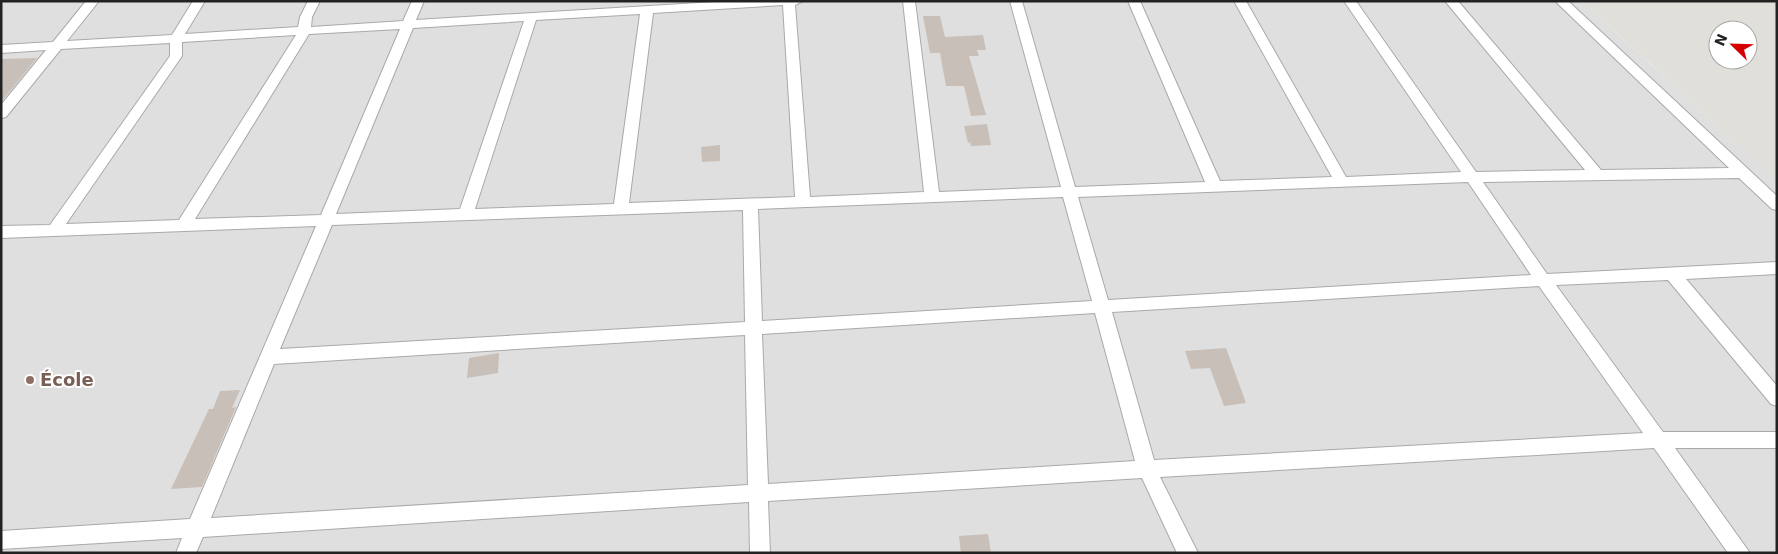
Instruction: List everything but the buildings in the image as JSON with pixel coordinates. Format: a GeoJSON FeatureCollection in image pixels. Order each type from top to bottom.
{"type":"FeatureCollection","features":[{"type":"Feature","properties":{"kind":"street"},"geometry":{"type":"LineString","coordinates":[[1,114],[93,1]]}},
{"type":"Feature","properties":{"kind":"street"},"geometry":{"type":"LineString","coordinates":[[54,230],[176,56],[176,39],[199,1]]}},
{"type":"Feature","properties":{"kind":"street"},"geometry":{"type":"LineString","coordinates":[[184,225],[304,32],[306,17],[314,1]]}},
{"type":"Feature","properties":{"kind":"street"},"geometry":{"type":"LineString","coordinates":[[186,553],[418,1]]}},
{"type":"Feature","properties":{"kind":"street"},"geometry":{"type":"LineString","coordinates":[[578,15],[581,1]]}},
{"type":"Feature","properties":{"kind":"street"},"geometry":{"type":"LineString","coordinates":[[1,49],[647,11],[689,5],[797,1]]}},
{"type":"Feature","properties":{"kind":"street"},"geometry":{"type":"LineString","coordinates":[[909,1],[932,197]]}},
{"type":"Feature","properties":{"kind":"street"},"geometry":{"type":"LineString","coordinates":[[1016,1],[1147,469],[1188,553]]}},
{"type":"Feature","properties":{"kind":"street"},"geometry":{"type":"LineString","coordinates":[[1134,1],[1215,187]]}},
{"type":"Feature","properties":{"kind":"street"},"geometry":{"type":"LineString","coordinates":[[1240,1],[1342,182]]}},
{"type":"Feature","properties":{"kind":"street"},"geometry":{"type":"LineString","coordinates":[[1350,1],[1543,280],[1740,553]]}},
{"type":"Feature","properties":{"kind":"street"},"geometry":{"type":"LineString","coordinates":[[1451,1],[1597,175]]}},
{"type":"Feature","properties":{"kind":"street"},"geometry":{"type":"LineString","coordinates":[[1560,1],[1777,205]]}},
{"type":"Feature","properties":{"kind":"street"},"geometry":{"type":"LineString","coordinates":[[789,2],[802,202]]}},
{"type":"Feature","properties":{"kind":"street"},"geometry":{"type":"LineString","coordinates":[[621,210],[647,11]]}},
{"type":"Feature","properties":{"kind":"street"},"geometry":{"type":"LineString","coordinates":[[465,216],[531,18]]}},
{"type":"Feature","properties":{"kind":"street"},"geometry":{"type":"LineString","coordinates":[[1,232],[1472,177],[1742,173]]}},
{"type":"Feature","properties":{"kind":"street"},"geometry":{"type":"LineString","coordinates":[[750,204],[760,553]]}},
{"type":"Feature","properties":{"kind":"street"},"geometry":{"type":"LineString","coordinates":[[269,357],[1101,306],[1777,268]]}},
{"type":"Feature","properties":{"kind":"street"},"geometry":{"type":"LineString","coordinates":[[1672,273],[1777,398]]}},
{"type":"Feature","properties":{"kind":"street"},"geometry":{"type":"LineString","coordinates":[[1,540],[1147,469],[1658,440],[1777,440]]}},
{"type":"Feature","properties":{"kind":"shaded area"},"geometry":{"type":"Polygon","coordinates":[[[1,1],[1582,1],[1777,180],[1777,553],[1,553],[1,1]]]}},
{"type":"Feature","properties":{"kind":"shaded area"},"geometry":{"type":"Polygon","coordinates":[[[1582,1],[1777,1],[1777,181],[1649,62],[1582,1]]]}},
{"type":"Feature","properties":{"kind":"place","name":"École"},"geometry":{"type":"Point","coordinates":[30,380]}}]}
